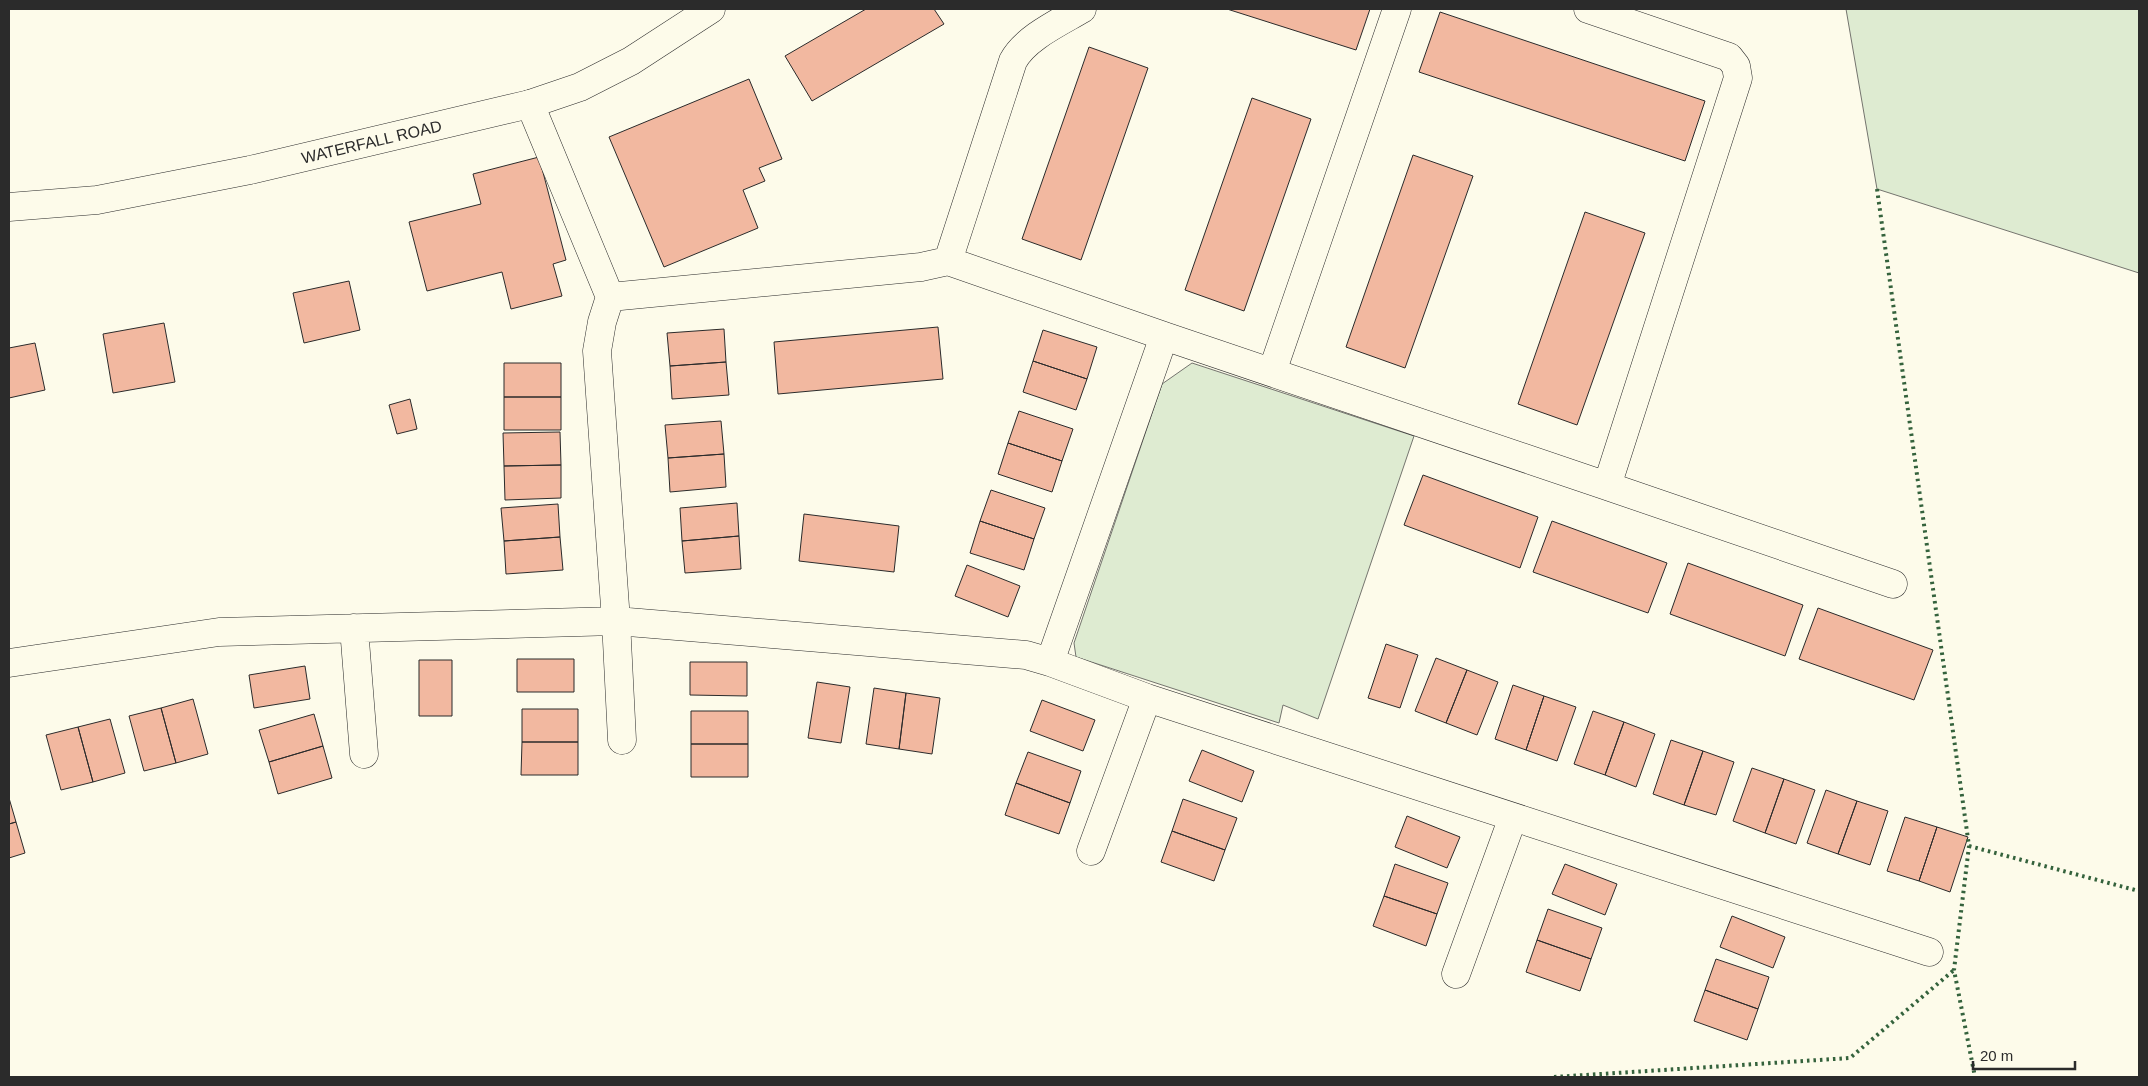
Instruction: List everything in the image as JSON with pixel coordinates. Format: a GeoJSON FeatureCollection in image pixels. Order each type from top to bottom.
{"type":"FeatureCollection","features":[{"type":"Feature","properties":{"kind":"street","name":"WATERFALL ROAD"},"geometry":{"type":"LineString","coordinates":[[9,207],[97,200],[240,172],[530,104],[580,88],[631,61],[711,9]]}},
{"type":"Feature","properties":{"kind":"street"},"geometry":{"type":"LineString","coordinates":[[948,261],[1013,60],[1018,51],[1027,43],[1082,9]]}},
{"type":"Feature","properties":{"kind":"street"},"geometry":{"type":"LineString","coordinates":[[1272,372],[1397,9]]}},
{"type":"Feature","properties":{"kind":"street"},"geometry":{"type":"LineString","coordinates":[[1588,9],[1729,56],[1736,66],[1738,78],[1607,486]]}},
{"type":"Feature","properties":{"kind":"street"},"geometry":{"type":"LineString","coordinates":[[530,104],[610,297],[602,322],[598,351],[622,740]]}},
{"type":"Feature","properties":{"kind":"street"},"geometry":{"type":"LineString","coordinates":[[610,297],[921,267],[948,261],[1893,584]]}},
{"type":"Feature","properties":{"kind":"street"},"geometry":{"type":"LineString","coordinates":[[1050,662],[1164,336]]}},
{"type":"Feature","properties":{"kind":"street"},"geometry":{"type":"LineString","coordinates":[[9,663],[219,632],[616,621],[1026,655],[1147,698],[1929,952]]}},
{"type":"Feature","properties":{"kind":"street"},"geometry":{"type":"LineString","coordinates":[[354,628],[364,754]]}},
{"type":"Feature","properties":{"kind":"street"},"geometry":{"type":"LineString","coordinates":[[1091,851],[1147,698]]}},
{"type":"Feature","properties":{"kind":"street"},"geometry":{"type":"LineString","coordinates":[[1456,974],[1513,817]]}},
{"type":"Feature","properties":{"kind":"green space"},"geometry":{"type":"Polygon","coordinates":[[[1846,9],[2139,9],[2139,273],[1877,189],[1846,9]]]}},
{"type":"Feature","properties":{"kind":"green space"},"geometry":{"type":"Polygon","coordinates":[[[1192,363],[1414,436],[1318,719],[1283,705],[1279,723],[1076,657],[1074,643],[1162,384],[1192,363]]]}},
{"type":"Feature","properties":{"kind":"building"},"geometry":{"type":"Polygon","coordinates":[[[866,9],[934,9],[944,24],[812,101],[785,56],[866,9]]]}},
{"type":"Feature","properties":{"kind":"building"},"geometry":{"type":"Polygon","coordinates":[[[1227,9],[1370,9],[1356,50],[1227,9]]]}},
{"type":"Feature","properties":{"kind":"building"},"geometry":{"type":"Polygon","coordinates":[[[1440,12],[1705,101],[1685,161],[1419,72],[1440,12]]]}},
{"type":"Feature","properties":{"kind":"building"},"geometry":{"type":"Polygon","coordinates":[[[1089,47],[1148,68],[1081,260],[1022,239],[1089,47]]]}},
{"type":"Feature","properties":{"kind":"building"},"geometry":{"type":"Polygon","coordinates":[[[749,79],[782,159],[759,168],[765,181],[743,190],[758,228],[664,267],[609,137],[749,79]]]}},
{"type":"Feature","properties":{"kind":"building"},"geometry":{"type":"Polygon","coordinates":[[[1252,98],[1311,119],[1244,311],[1185,290],[1252,98]]]}},
{"type":"Feature","properties":{"kind":"building"},"geometry":{"type":"Polygon","coordinates":[[[1413,155],[1473,176],[1405,368],[1346,347],[1413,155]]]}},
{"type":"Feature","properties":{"kind":"building"},"geometry":{"type":"Polygon","coordinates":[[[539,157],[566,260],[553,264],[562,296],[511,309],[502,272],[427,291],[409,222],[481,204],[473,174],[539,157]]]}},
{"type":"Feature","properties":{"kind":"building"},"geometry":{"type":"Polygon","coordinates":[[[1585,212],[1645,233],[1577,425],[1518,404],[1585,212]]]}},
{"type":"Feature","properties":{"kind":"building"},"geometry":{"type":"Polygon","coordinates":[[[349,281],[360,330],[304,343],[293,293],[349,281]]]}},
{"type":"Feature","properties":{"kind":"building"},"geometry":{"type":"Polygon","coordinates":[[[164,323],[175,382],[113,393],[103,334],[164,323]]]}},
{"type":"Feature","properties":{"kind":"building"},"geometry":{"type":"Polygon","coordinates":[[[938,327],[943,379],[778,394],[774,342],[938,327]]]}},
{"type":"Feature","properties":{"kind":"building"},"geometry":{"type":"Polygon","coordinates":[[[724,329],[726,362],[670,366],[667,333],[724,329]]]}},
{"type":"Feature","properties":{"kind":"building"},"geometry":{"type":"Polygon","coordinates":[[[1043,330],[1097,347],[1087,379],[1033,361],[1043,330]]]}},
{"type":"Feature","properties":{"kind":"building"},"geometry":{"type":"Polygon","coordinates":[[[35,343],[45,390],[9,398],[9,348],[35,343]]]}},
{"type":"Feature","properties":{"kind":"building"},"geometry":{"type":"Polygon","coordinates":[[[1033,361],[1087,379],[1076,410],[1023,392],[1033,361]]]}},
{"type":"Feature","properties":{"kind":"building"},"geometry":{"type":"Polygon","coordinates":[[[726,362],[729,395],[672,399],[670,366],[726,362]]]}},
{"type":"Feature","properties":{"kind":"building"},"geometry":{"type":"Polygon","coordinates":[[[504,363],[561,363],[561,397],[504,397],[504,363]]]}},
{"type":"Feature","properties":{"kind":"building"},"geometry":{"type":"Polygon","coordinates":[[[504,397],[561,397],[561,430],[504,430],[504,397]]]}},
{"type":"Feature","properties":{"kind":"building"},"geometry":{"type":"Polygon","coordinates":[[[410,399],[417,429],[397,434],[389,405],[410,399]]]}},
{"type":"Feature","properties":{"kind":"building"},"geometry":{"type":"Polygon","coordinates":[[[1019,411],[1073,429],[1062,461],[1008,443],[1019,411]]]}},
{"type":"Feature","properties":{"kind":"building"},"geometry":{"type":"Polygon","coordinates":[[[721,421],[724,454],[668,458],[665,425],[721,421]]]}},
{"type":"Feature","properties":{"kind":"building"},"geometry":{"type":"Polygon","coordinates":[[[560,432],[561,465],[504,466],[503,433],[560,432]]]}},
{"type":"Feature","properties":{"kind":"building"},"geometry":{"type":"Polygon","coordinates":[[[1008,443],[1062,461],[1052,492],[998,474],[1008,443]]]}},
{"type":"Feature","properties":{"kind":"building"},"geometry":{"type":"Polygon","coordinates":[[[724,454],[726,487],[670,492],[668,458],[724,454]]]}},
{"type":"Feature","properties":{"kind":"building"},"geometry":{"type":"Polygon","coordinates":[[[561,465],[561,498],[505,500],[504,466],[561,465]]]}},
{"type":"Feature","properties":{"kind":"building"},"geometry":{"type":"Polygon","coordinates":[[[1423,475],[1538,517],[1520,568],[1404,525],[1423,475]]]}},
{"type":"Feature","properties":{"kind":"building"},"geometry":{"type":"Polygon","coordinates":[[[991,490],[1045,508],[1034,539],[980,521],[991,490]]]}},
{"type":"Feature","properties":{"kind":"building"},"geometry":{"type":"Polygon","coordinates":[[[737,503],[739,536],[682,541],[680,508],[737,503]]]}},
{"type":"Feature","properties":{"kind":"building"},"geometry":{"type":"Polygon","coordinates":[[[558,504],[560,537],[504,541],[501,508],[558,504]]]}},
{"type":"Feature","properties":{"kind":"building"},"geometry":{"type":"Polygon","coordinates":[[[804,514],[899,526],[894,572],[799,561],[804,514]]]}},
{"type":"Feature","properties":{"kind":"building"},"geometry":{"type":"Polygon","coordinates":[[[980,521],[1034,539],[1024,570],[970,553],[980,521]]]}},
{"type":"Feature","properties":{"kind":"building"},"geometry":{"type":"Polygon","coordinates":[[[1552,521],[1667,563],[1648,613],[1533,572],[1552,521]]]}},
{"type":"Feature","properties":{"kind":"building"},"geometry":{"type":"Polygon","coordinates":[[[739,536],[741,569],[685,573],[682,541],[739,536]]]}},
{"type":"Feature","properties":{"kind":"building"},"geometry":{"type":"Polygon","coordinates":[[[560,537],[563,570],[506,574],[504,541],[560,537]]]}},
{"type":"Feature","properties":{"kind":"building"},"geometry":{"type":"Polygon","coordinates":[[[1688,563],[1803,605],[1785,656],[1670,614],[1688,563]]]}},
{"type":"Feature","properties":{"kind":"building"},"geometry":{"type":"Polygon","coordinates":[[[967,565],[1020,586],[1008,617],[955,596],[967,565]]]}},
{"type":"Feature","properties":{"kind":"building"},"geometry":{"type":"Polygon","coordinates":[[[1818,608],[1933,650],[1914,700],[1799,659],[1818,608]]]}},
{"type":"Feature","properties":{"kind":"building"},"geometry":{"type":"Polygon","coordinates":[[[1386,644],[1418,655],[1400,708],[1368,698],[1386,644]]]}},
{"type":"Feature","properties":{"kind":"building"},"geometry":{"type":"Polygon","coordinates":[[[1436,658],[1467,670],[1446,723],[1415,711],[1436,658]]]}},
{"type":"Feature","properties":{"kind":"building"},"geometry":{"type":"Polygon","coordinates":[[[517,659],[574,659],[574,692],[517,692],[517,659]]]}},
{"type":"Feature","properties":{"kind":"building"},"geometry":{"type":"Polygon","coordinates":[[[419,660],[452,660],[452,716],[419,716],[419,660]]]}},
{"type":"Feature","properties":{"kind":"building"},"geometry":{"type":"Polygon","coordinates":[[[690,662],[747,662],[747,696],[690,695],[690,662]]]}},
{"type":"Feature","properties":{"kind":"building"},"geometry":{"type":"Polygon","coordinates":[[[305,666],[310,699],[254,708],[249,675],[305,666]]]}},
{"type":"Feature","properties":{"kind":"building"},"geometry":{"type":"Polygon","coordinates":[[[1467,670],[1498,682],[1477,735],[1446,723],[1467,670]]]}},
{"type":"Feature","properties":{"kind":"building"},"geometry":{"type":"Polygon","coordinates":[[[817,682],[850,687],[841,743],[808,738],[817,682]]]}},
{"type":"Feature","properties":{"kind":"building"},"geometry":{"type":"Polygon","coordinates":[[[1513,685],[1544,696],[1526,750],[1495,739],[1513,685]]]}},
{"type":"Feature","properties":{"kind":"building"},"geometry":{"type":"Polygon","coordinates":[[[874,688],[906,693],[899,749],[866,744],[874,688]]]}},
{"type":"Feature","properties":{"kind":"building"},"geometry":{"type":"Polygon","coordinates":[[[906,693],[940,698],[932,754],[899,749],[906,693]]]}},
{"type":"Feature","properties":{"kind":"building"},"geometry":{"type":"Polygon","coordinates":[[[1544,696],[1576,707],[1557,761],[1526,750],[1544,696]]]}},
{"type":"Feature","properties":{"kind":"building"},"geometry":{"type":"Polygon","coordinates":[[[193,699],[208,754],[176,763],[161,708],[193,699]]]}},
{"type":"Feature","properties":{"kind":"building"},"geometry":{"type":"Polygon","coordinates":[[[1042,700],[1095,720],[1083,751],[1030,731],[1042,700]]]}},
{"type":"Feature","properties":{"kind":"building"},"geometry":{"type":"Polygon","coordinates":[[[161,708],[176,763],[144,771],[129,716],[161,708]]]}},
{"type":"Feature","properties":{"kind":"building"},"geometry":{"type":"Polygon","coordinates":[[[522,709],[578,709],[578,742],[522,742],[522,709]]]}},
{"type":"Feature","properties":{"kind":"building"},"geometry":{"type":"Polygon","coordinates":[[[691,711],[748,711],[748,744],[691,744],[691,711]]]}},
{"type":"Feature","properties":{"kind":"building"},"geometry":{"type":"Polygon","coordinates":[[[1593,711],[1624,722],[1605,775],[1574,764],[1593,711]]]}},
{"type":"Feature","properties":{"kind":"building"},"geometry":{"type":"Polygon","coordinates":[[[314,714],[323,746],[269,762],[259,730],[314,714]]]}},
{"type":"Feature","properties":{"kind":"building"},"geometry":{"type":"Polygon","coordinates":[[[110,719],[125,773],[93,782],[78,727],[110,719]]]}},
{"type":"Feature","properties":{"kind":"building"},"geometry":{"type":"Polygon","coordinates":[[[1624,722],[1655,734],[1636,787],[1605,775],[1624,722]]]}},
{"type":"Feature","properties":{"kind":"building"},"geometry":{"type":"Polygon","coordinates":[[[78,727],[93,782],[61,790],[46,735],[78,727]]]}},
{"type":"Feature","properties":{"kind":"building"},"geometry":{"type":"Polygon","coordinates":[[[1671,740],[1703,751],[1684,805],[1653,794],[1671,740]]]}},
{"type":"Feature","properties":{"kind":"building"},"geometry":{"type":"Polygon","coordinates":[[[522,742],[578,742],[578,775],[521,775],[522,742]]]}},
{"type":"Feature","properties":{"kind":"building"},"geometry":{"type":"Polygon","coordinates":[[[691,744],[748,744],[748,777],[691,777],[691,744]]]}},
{"type":"Feature","properties":{"kind":"building"},"geometry":{"type":"Polygon","coordinates":[[[323,746],[332,778],[278,794],[269,762],[323,746]]]}},
{"type":"Feature","properties":{"kind":"building"},"geometry":{"type":"Polygon","coordinates":[[[1202,750],[1254,771],[1242,802],[1189,781],[1202,750]]]}},
{"type":"Feature","properties":{"kind":"building"},"geometry":{"type":"Polygon","coordinates":[[[1703,751],[1734,762],[1716,815],[1684,805],[1703,751]]]}},
{"type":"Feature","properties":{"kind":"building"},"geometry":{"type":"Polygon","coordinates":[[[1028,752],[1081,771],[1070,803],[1016,783],[1028,752]]]}},
{"type":"Feature","properties":{"kind":"building"},"geometry":{"type":"Polygon","coordinates":[[[1752,768],[1784,779],[1765,833],[1733,821],[1752,768]]]}},
{"type":"Feature","properties":{"kind":"building"},"geometry":{"type":"Polygon","coordinates":[[[1784,779],[1815,790],[1796,844],[1765,833],[1784,779]]]}},
{"type":"Feature","properties":{"kind":"building"},"geometry":{"type":"Polygon","coordinates":[[[1016,783],[1070,803],[1059,834],[1005,815],[1016,783]]]}},
{"type":"Feature","properties":{"kind":"building"},"geometry":{"type":"Polygon","coordinates":[[[1826,790],[1857,801],[1838,854],[1807,843],[1826,790]]]}},
{"type":"Feature","properties":{"kind":"building"},"geometry":{"type":"Polygon","coordinates":[[[9,798],[16,822],[9,824],[9,798]]]}},
{"type":"Feature","properties":{"kind":"building"},"geometry":{"type":"Polygon","coordinates":[[[1183,799],[1237,818],[1225,850],[1172,831],[1183,799]]]}},
{"type":"Feature","properties":{"kind":"building"},"geometry":{"type":"Polygon","coordinates":[[[1857,801],[1888,811],[1870,865],[1838,854],[1857,801]]]}},
{"type":"Feature","properties":{"kind":"building"},"geometry":{"type":"Polygon","coordinates":[[[1407,816],[1460,837],[1447,868],[1395,847],[1407,816]]]}},
{"type":"Feature","properties":{"kind":"building"},"geometry":{"type":"Polygon","coordinates":[[[1905,817],[1937,827],[1919,881],[1887,871],[1905,817]]]}},
{"type":"Feature","properties":{"kind":"building"},"geometry":{"type":"Polygon","coordinates":[[[16,822],[25,853],[9,858],[9,824],[16,822]]]}},
{"type":"Feature","properties":{"kind":"building"},"geometry":{"type":"Polygon","coordinates":[[[1937,827],[1968,837],[1950,892],[1919,881],[1937,827]]]}},
{"type":"Feature","properties":{"kind":"building"},"geometry":{"type":"Polygon","coordinates":[[[1172,831],[1225,850],[1214,881],[1161,862],[1172,831]]]}},
{"type":"Feature","properties":{"kind":"building"},"geometry":{"type":"Polygon","coordinates":[[[1395,864],[1448,883],[1437,914],[1384,896],[1395,864]]]}},
{"type":"Feature","properties":{"kind":"building"},"geometry":{"type":"Polygon","coordinates":[[[1565,864],[1617,884],[1605,915],[1552,894],[1565,864]]]}},
{"type":"Feature","properties":{"kind":"building"},"geometry":{"type":"Polygon","coordinates":[[[1384,896],[1437,914],[1426,946],[1373,926],[1384,896]]]}},
{"type":"Feature","properties":{"kind":"building"},"geometry":{"type":"Polygon","coordinates":[[[1548,909],[1602,928],[1591,959],[1537,940],[1548,909]]]}},
{"type":"Feature","properties":{"kind":"building"},"geometry":{"type":"Polygon","coordinates":[[[1732,916],[1785,937],[1773,968],[1720,947],[1732,916]]]}},
{"type":"Feature","properties":{"kind":"building"},"geometry":{"type":"Polygon","coordinates":[[[1537,940],[1591,959],[1580,991],[1526,972],[1537,940]]]}},
{"type":"Feature","properties":{"kind":"building"},"geometry":{"type":"Polygon","coordinates":[[[1716,959],[1769,977],[1758,1009],[1705,990],[1716,959]]]}},
{"type":"Feature","properties":{"kind":"building"},"geometry":{"type":"Polygon","coordinates":[[[1705,990],[1758,1009],[1747,1040],[1694,1021],[1705,990]]]}},
{"type":"Feature","properties":{"kind":"hedge"},"geometry":{"type":"LineString","coordinates":[[1877,189],[1969,846],[1954,970],[1975,1077]]}},
{"type":"Feature","properties":{"kind":"hedge"},"geometry":{"type":"LineString","coordinates":[[1969,846],[2139,891]]}},
{"type":"Feature","properties":{"kind":"hedge"},"geometry":{"type":"LineString","coordinates":[[1554,1077],[1850,1058],[1954,970]]}}]}
